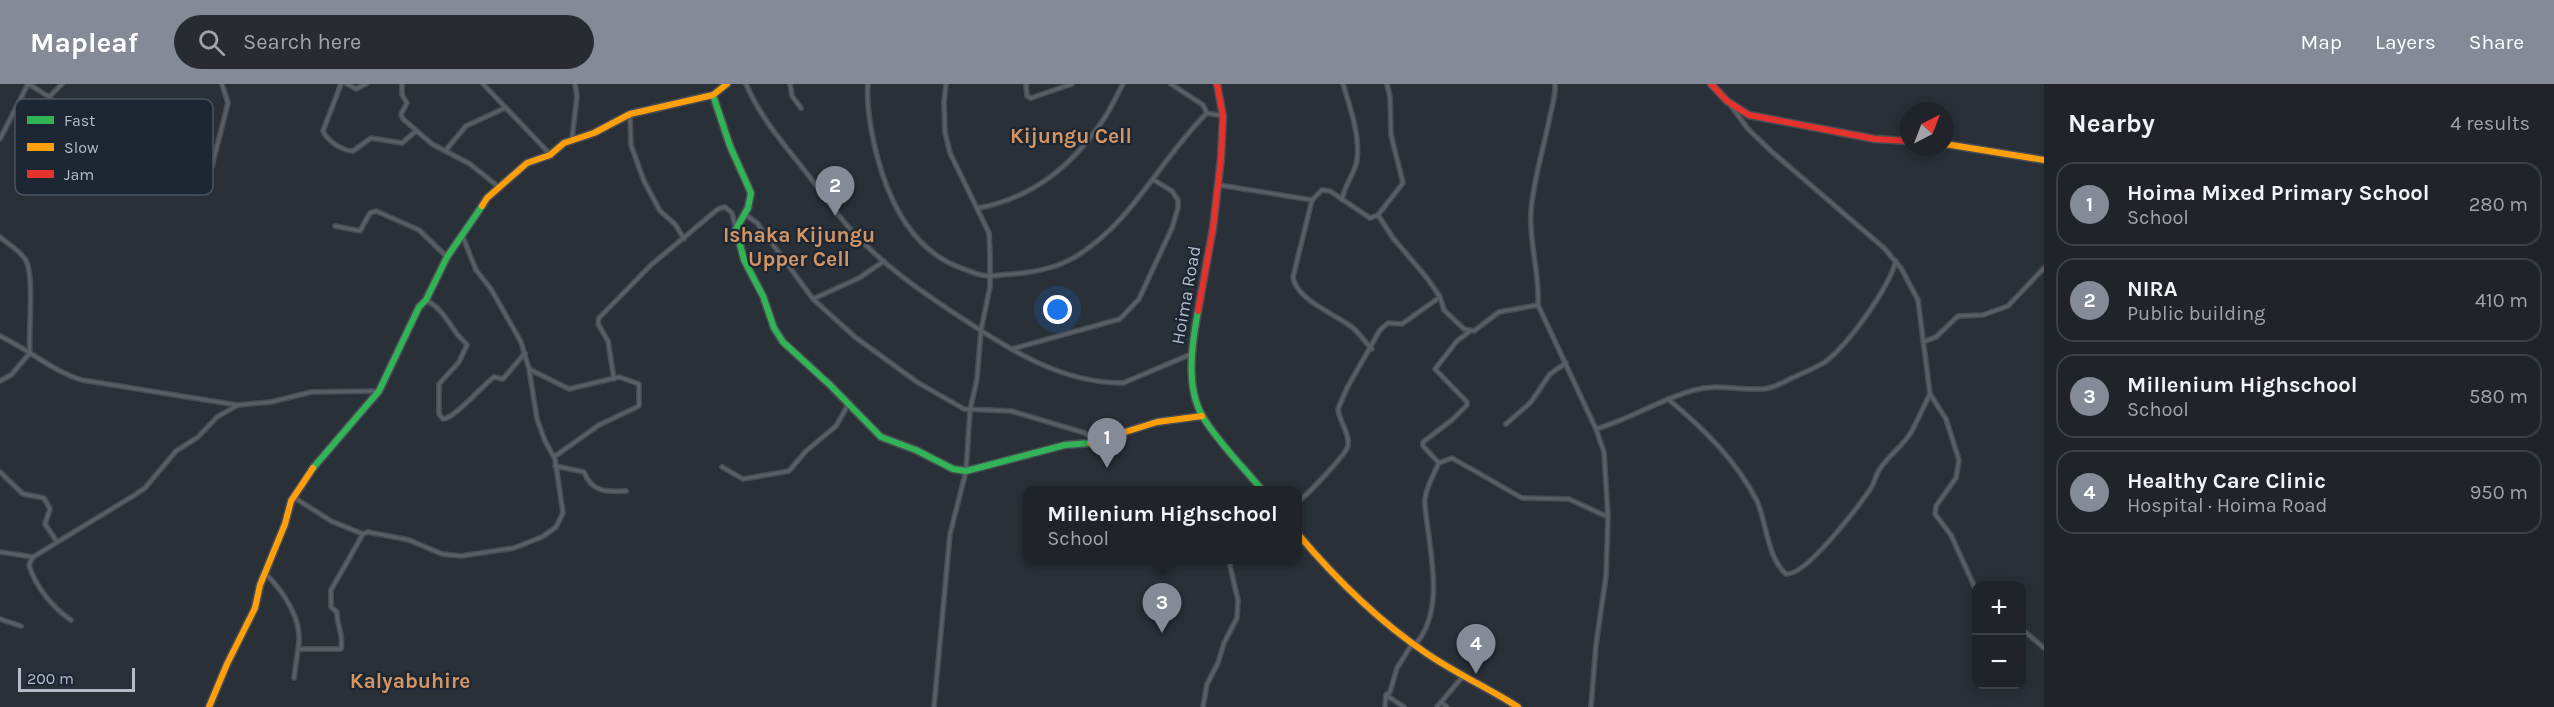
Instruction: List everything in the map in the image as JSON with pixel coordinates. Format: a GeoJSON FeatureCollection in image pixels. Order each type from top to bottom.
{"type":"FeatureCollection","features":[{"type":"Feature","properties":{"kind":"street"},"geometry":{"type":"LineString","coordinates":[[21,99],[29,84],[49,97],[62,84]]}},
{"type":"Feature","properties":{"kind":"street"},"geometry":{"type":"LineString","coordinates":[[213,162],[229,98],[222,84]]}},
{"type":"Feature","properties":{"kind":"street"},"geometry":{"type":"LineString","coordinates":[[341,84],[323,131],[328,139],[345,150],[354,151],[371,138],[402,143],[416,131]]}},
{"type":"Feature","properties":{"kind":"street"},"geometry":{"type":"LineString","coordinates":[[347,84],[356,89],[366,84]]}},
{"type":"Feature","properties":{"kind":"street"},"geometry":{"type":"LineString","coordinates":[[402,84],[402,95],[407,103],[402,116],[416,131],[445,151],[470,164],[500,188]]}},
{"type":"Feature","properties":{"kind":"street"},"geometry":{"type":"LineString","coordinates":[[483,84],[550,155]]}},
{"type":"Feature","properties":{"kind":"street"},"geometry":{"type":"LineString","coordinates":[[572,140],[577,96],[574,84]]}},
{"type":"Feature","properties":{"kind":"street"},"geometry":{"type":"LineString","coordinates":[[209,707],[255,608],[291,501],[321,456],[348,429],[379,391],[419,307],[426,300],[447,257],[463,237],[487,198],[527,163],[550,155],[564,143],[594,132],[630,114],[712,95],[727,84]]}},
{"type":"Feature","properties":{"kind":"street"},"geometry":{"type":"LineString","coordinates":[[746,84],[764,119],[852,231],[914,286],[1010,349],[1032,361],[1074,376],[1112,383],[1123,383],[1190,354]]}},
{"type":"Feature","properties":{"kind":"street"},"geometry":{"type":"LineString","coordinates":[[790,84],[792,96],[801,108]]}},
{"type":"Feature","properties":{"kind":"street"},"geometry":{"type":"LineString","coordinates":[[868,84],[869,114],[879,164],[894,204],[903,219],[913,234],[936,256],[948,263],[988,276],[1037,271],[1074,258],[1114,226],[1154,180],[1192,127],[1207,113]]}},
{"type":"Feature","properties":{"kind":"street"},"geometry":{"type":"LineString","coordinates":[[934,707],[950,534],[966,471],[970,410],[978,370],[981,330],[987,307],[989,233],[979,208],[950,153],[945,132],[946,84]]}},
{"type":"Feature","properties":{"kind":"street"},"geometry":{"type":"LineString","coordinates":[[1026,84],[1027,96],[1030,98],[1072,84]]}},
{"type":"Feature","properties":{"kind":"street"},"geometry":{"type":"LineString","coordinates":[[979,208],[1025,195],[1057,174],[1094,132],[1123,84]]}},
{"type":"Feature","properties":{"kind":"street"},"geometry":{"type":"LineString","coordinates":[[1171,84],[1203,105],[1207,113],[1223,117]]}},
{"type":"Feature","properties":{"kind":"street","name":"Hoima Road"},"geometry":{"type":"LineString","coordinates":[[1217,84],[1223,117],[1219,185],[1190,354],[1195,393],[1202,416],[1259,486]]}},
{"type":"Feature","properties":{"kind":"street"},"geometry":{"type":"LineString","coordinates":[[1341,200],[1343,188],[1357,159],[1352,107],[1343,84]]}},
{"type":"Feature","properties":{"kind":"street"},"geometry":{"type":"LineString","coordinates":[[1372,349],[1352,327],[1333,316],[1294,283],[1297,257],[1312,200],[1322,190],[1326,190],[1365,217],[1378,215],[1403,183],[1390,135],[1390,97],[1387,84]]}},
{"type":"Feature","properties":{"kind":"street"},"geometry":{"type":"LineString","coordinates":[[1555,84],[1531,212],[1532,242],[1539,288],[1538,305],[1596,429],[1604,452],[1608,517],[1604,600],[1596,645],[1591,707]]}},
{"type":"Feature","properties":{"kind":"street"},"geometry":{"type":"LineString","coordinates":[[1711,84],[1748,129],[1848,215],[1896,260],[1917,300],[1930,394],[1946,419],[1959,460],[1956,478],[1936,506],[1935,514],[1951,534],[1973,581]]}},
{"type":"Feature","properties":{"kind":"street"},"geometry":{"type":"LineString","coordinates":[[712,95],[730,146],[751,193],[751,202],[746,215],[736,229]]}},
{"type":"Feature","properties":{"kind":"street"},"geometry":{"type":"LineString","coordinates":[[1727,101],[1749,116],[1875,139],[1900,140]]}},
{"type":"Feature","properties":{"kind":"street"},"geometry":{"type":"LineString","coordinates":[[445,151],[466,126],[506,108]]}},
{"type":"Feature","properties":{"kind":"street"},"geometry":{"type":"LineString","coordinates":[[0,139],[15,111]]}},
{"type":"Feature","properties":{"kind":"street"},"geometry":{"type":"LineString","coordinates":[[630,114],[631,145],[644,181],[660,211],[675,224],[684,239]]}},
{"type":"Feature","properties":{"kind":"street"},"geometry":{"type":"LineString","coordinates":[[1954,145],[2044,160]]}},
{"type":"Feature","properties":{"kind":"street"},"geometry":{"type":"LineString","coordinates":[[1010,349],[1120,319],[1139,299],[1172,228],[1178,207],[1178,200],[1172,191],[1154,180]]}},
{"type":"Feature","properties":{"kind":"street"},"geometry":{"type":"LineString","coordinates":[[1219,185],[1312,200]]}},
{"type":"Feature","properties":{"kind":"street"},"geometry":{"type":"LineString","coordinates":[[614,379],[608,341],[598,321],[638,278],[722,207],[732,213],[743,256],[763,296],[779,338],[848,408],[856,412],[885,440],[909,447],[956,470],[966,471],[1065,445],[1096,442],[1142,426],[1202,416]]}},
{"type":"Feature","properties":{"kind":"street"},"geometry":{"type":"LineString","coordinates":[[335,226],[360,231],[370,213],[376,211],[419,231],[447,257]]}},
{"type":"Feature","properties":{"kind":"street"},"geometry":{"type":"LineString","coordinates":[[746,215],[757,223],[813,299],[884,360],[944,399],[970,410],[1011,411],[1085,433],[1096,442]]}},
{"type":"Feature","properties":{"kind":"street"},"geometry":{"type":"LineString","coordinates":[[1378,215],[1393,238],[1414,260],[1440,297],[1444,310],[1455,322],[1470,331]]}},
{"type":"Feature","properties":{"kind":"street"},"geometry":{"type":"LineString","coordinates":[[0,237],[25,259],[30,270],[28,334],[30,353],[11,375],[0,381]]}},
{"type":"Feature","properties":{"kind":"street"},"geometry":{"type":"LineString","coordinates":[[294,498],[332,522],[363,534],[368,532],[409,540],[451,556],[514,548],[551,531],[560,521],[563,506],[554,458],[537,419],[525,353],[512,323],[476,270],[463,237]]}},
{"type":"Feature","properties":{"kind":"street"},"geometry":{"type":"LineString","coordinates":[[1596,429],[1618,423],[1651,405],[1695,390],[1724,386],[1762,389],[1825,362],[1844,344],[1867,313],[1888,282],[1896,260]]}},
{"type":"Feature","properties":{"kind":"street"},"geometry":{"type":"LineString","coordinates":[[813,299],[859,278],[884,261]]}},
{"type":"Feature","properties":{"kind":"street"},"geometry":{"type":"LineString","coordinates":[[1923,342],[1936,337],[1958,316],[1983,315],[2006,308],[2044,268]]}},
{"type":"Feature","properties":{"kind":"street"},"geometry":{"type":"LineString","coordinates":[[1302,499],[1346,449],[1347,438],[1338,409],[1362,360],[1372,349],[1385,324],[1402,324],[1440,297]]}},
{"type":"Feature","properties":{"kind":"street"},"geometry":{"type":"LineString","coordinates":[[426,300],[436,305],[467,345],[459,362],[440,381],[438,411],[443,419],[452,418],[472,395],[482,390],[491,378],[503,379],[525,353]]}},
{"type":"Feature","properties":{"kind":"street"},"geometry":{"type":"LineString","coordinates":[[1439,463],[1423,446],[1423,442],[1467,405],[1467,402],[1434,369],[1457,341],[1499,312],[1538,305]]}},
{"type":"Feature","properties":{"kind":"street"},"geometry":{"type":"LineString","coordinates":[[0,336],[15,342],[73,378],[97,384],[238,405],[271,402],[311,392],[379,391]]}},
{"type":"Feature","properties":{"kind":"street"},"geometry":{"type":"LineString","coordinates":[[1506,424],[1531,402],[1550,374],[1566,363]]}},
{"type":"Feature","properties":{"kind":"street"},"geometry":{"type":"LineString","coordinates":[[529,369],[569,389],[619,377],[639,383],[639,406],[599,425],[554,458]]}},
{"type":"Feature","properties":{"kind":"street"},"geometry":{"type":"LineString","coordinates":[[1668,399],[1728,456],[1758,503],[1778,566],[1786,574],[1791,574],[1800,570],[1820,551],[1869,491],[1880,469],[1903,444],[1930,394]]}},
{"type":"Feature","properties":{"kind":"street"},"geometry":{"type":"LineString","coordinates":[[71,620],[44,593],[32,575],[29,565],[33,557],[145,488],[176,451],[198,437],[217,417],[238,405]]}},
{"type":"Feature","properties":{"kind":"street"},"geometry":{"type":"LineString","coordinates":[[722,467],[743,479],[784,473],[836,426],[848,408]]}},
{"type":"Feature","properties":{"kind":"street"},"geometry":{"type":"LineString","coordinates":[[1385,707],[1386,695],[1390,692],[1396,668],[1426,632],[1432,605],[1433,561],[1428,544],[1425,498],[1439,463],[1452,458],[1522,498],[1569,500],[1608,517]]}},
{"type":"Feature","properties":{"kind":"street"},"geometry":{"type":"LineString","coordinates":[[555,466],[585,472],[594,487],[602,492],[627,491]]}},
{"type":"Feature","properties":{"kind":"street"},"geometry":{"type":"LineString","coordinates":[[0,472],[23,494],[44,498],[50,509],[45,524],[57,542]]}},
{"type":"Feature","properties":{"kind":"street"},"geometry":{"type":"LineString","coordinates":[[298,649],[341,649],[341,624],[336,617],[337,612],[331,607],[331,590],[363,534]]}},
{"type":"Feature","properties":{"kind":"street"},"geometry":{"type":"LineString","coordinates":[[1302,539],[1325,567],[1382,619],[1414,644],[1518,707]]}},
{"type":"Feature","properties":{"kind":"street"},"geometry":{"type":"LineString","coordinates":[[0,552],[33,557]]}},
{"type":"Feature","properties":{"kind":"street"},"geometry":{"type":"LineString","coordinates":[[1203,707],[1207,684],[1238,612],[1238,600],[1231,564]]}},
{"type":"Feature","properties":{"kind":"street"},"geometry":{"type":"LineString","coordinates":[[265,573],[279,587],[289,603],[296,624],[298,649],[294,678]]}},
{"type":"Feature","properties":{"kind":"street"},"geometry":{"type":"LineString","coordinates":[[0,619],[21,626]]}},
{"type":"Feature","properties":{"kind":"street"},"geometry":{"type":"LineString","coordinates":[[2026,631],[2043,645]]}},
{"type":"Feature","properties":{"kind":"street"},"geometry":{"type":"LineString","coordinates":[[1437,707],[1464,675]]}},
{"type":"Feature","properties":{"kind":"street"},"geometry":{"type":"LineString","coordinates":[[1386,695],[1404,707]]}},
{"type":"Feature","properties":{"kind":"street"},"geometry":{"type":"LineString","coordinates":[[1442,703],[1447,707]]}},
{"type":"Feature","properties":{"kind":"traffic: fast"},"geometry":{"type":"LineString","coordinates":[[713,95],[730,146],[751,193],[748,208],[736,229],[744,260],[763,296],[774,328],[783,342],[830,385],[881,437],[916,450],[953,469],[966,471],[1065,445],[1090,443]]}},
{"type":"Feature","properties":{"kind":"traffic: fast"},"geometry":{"type":"LineString","coordinates":[[313,468],[379,391],[419,307],[426,300],[447,257],[482,206]]}},
{"type":"Feature","properties":{"kind":"traffic: fast"},"geometry":{"type":"LineString","coordinates":[[1198,311],[1192,365],[1197,405],[1216,435],[1259,486]]}},
{"type":"Feature","properties":{"kind":"traffic: slow"},"geometry":{"type":"LineString","coordinates":[[482,206],[487,198],[527,163],[550,155],[564,143],[594,133],[630,114],[713,95],[727,84]]}},
{"type":"Feature","properties":{"kind":"traffic: slow"},"geometry":{"type":"LineString","coordinates":[[1954,145],[2044,160]]}},
{"type":"Feature","properties":{"kind":"traffic: slow"},"geometry":{"type":"LineString","coordinates":[[1090,443],[1157,422],[1202,416]]}},
{"type":"Feature","properties":{"kind":"traffic: slow"},"geometry":{"type":"LineString","coordinates":[[209,707],[255,608],[260,585],[285,524],[291,501],[313,468]]}},
{"type":"Feature","properties":{"kind":"traffic: slow"},"geometry":{"type":"LineString","coordinates":[[1302,539],[1342,582],[1391,627],[1437,660],[1518,707]]}},
{"type":"Feature","properties":{"kind":"traffic: jam"},"geometry":{"type":"LineString","coordinates":[[1198,311],[1213,228],[1221,158],[1223,116],[1217,84]]}},
{"type":"Feature","properties":{"kind":"traffic: jam"},"geometry":{"type":"LineString","coordinates":[[1711,84],[1727,101],[1749,115],[1875,139],[1900,140]]}},
{"type":"Feature","properties":{"kind":"place","name":"NIRA"},"geometry":{"type":"Point","coordinates":[835,216]}},
{"type":"Feature","properties":{"kind":"place","name":"Hoima Mixed Primary School"},"geometry":{"type":"Point","coordinates":[1107,468]}},
{"type":"Feature","properties":{"kind":"place","name":"Millenium Highschool"},"geometry":{"type":"Point","coordinates":[1162,633]}},
{"type":"Feature","properties":{"kind":"place","name":"Healthy Care Clinic"},"geometry":{"type":"Point","coordinates":[1476,674]}},
{"type":"Feature","properties":{"kind":"district","name":"Kijungu Cell"},"geometry":{"type":"Point","coordinates":[1071,136]}},
{"type":"Feature","properties":{"kind":"district","name":"Ishaka Kijungu Upper Cell"},"geometry":{"type":"Point","coordinates":[799,247]}},
{"type":"Feature","properties":{"kind":"district","name":"Kalyabuhire"},"geometry":{"type":"Point","coordinates":[410,681]}}]}
